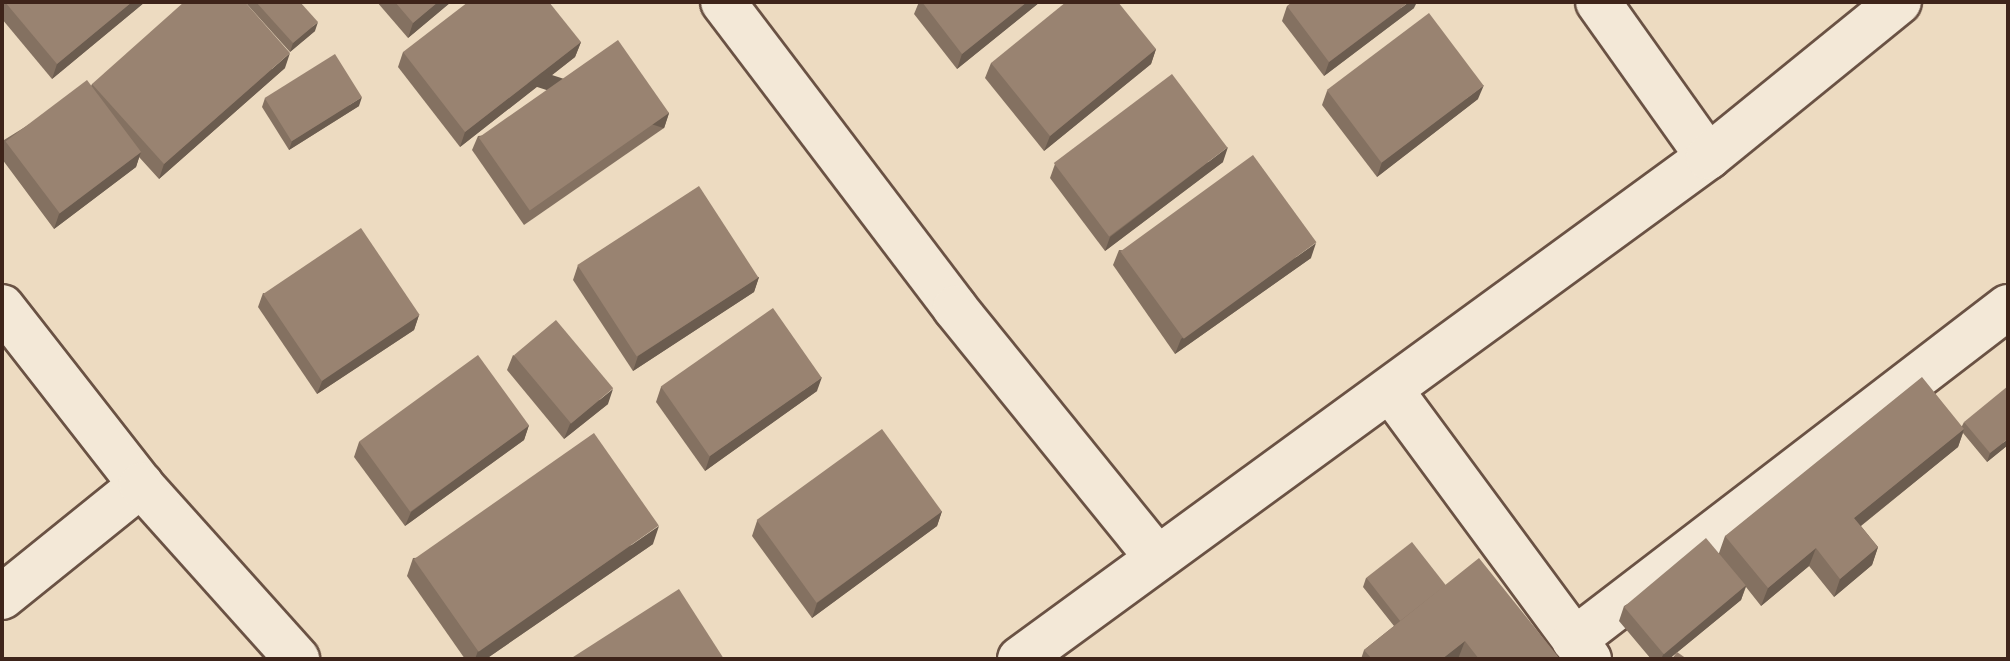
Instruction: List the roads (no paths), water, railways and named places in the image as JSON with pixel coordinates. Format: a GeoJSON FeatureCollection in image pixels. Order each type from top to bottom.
{"type":"FeatureCollection","features":[{"type":"Feature","properties":{"kind":"street"},"geometry":{"type":"LineString","coordinates":[[723,2],[955,308],[1155,555]]}},
{"type":"Feature","properties":{"kind":"street"},"geometry":{"type":"LineString","coordinates":[[1598,2],[1708,157]]}},
{"type":"Feature","properties":{"kind":"street"},"geometry":{"type":"LineString","coordinates":[[1020,659],[1155,555],[1392,392],[1708,157],[1899,2]]}},
{"type":"Feature","properties":{"kind":"street"},"geometry":{"type":"LineString","coordinates":[[2,307],[141,485],[297,659]]}},
{"type":"Feature","properties":{"kind":"street"},"geometry":{"type":"LineString","coordinates":[[1392,392],[1582,649],[2008,307]]}},
{"type":"Feature","properties":{"kind":"street"},"geometry":{"type":"LineString","coordinates":[[2,597],[141,485]]}}]}
